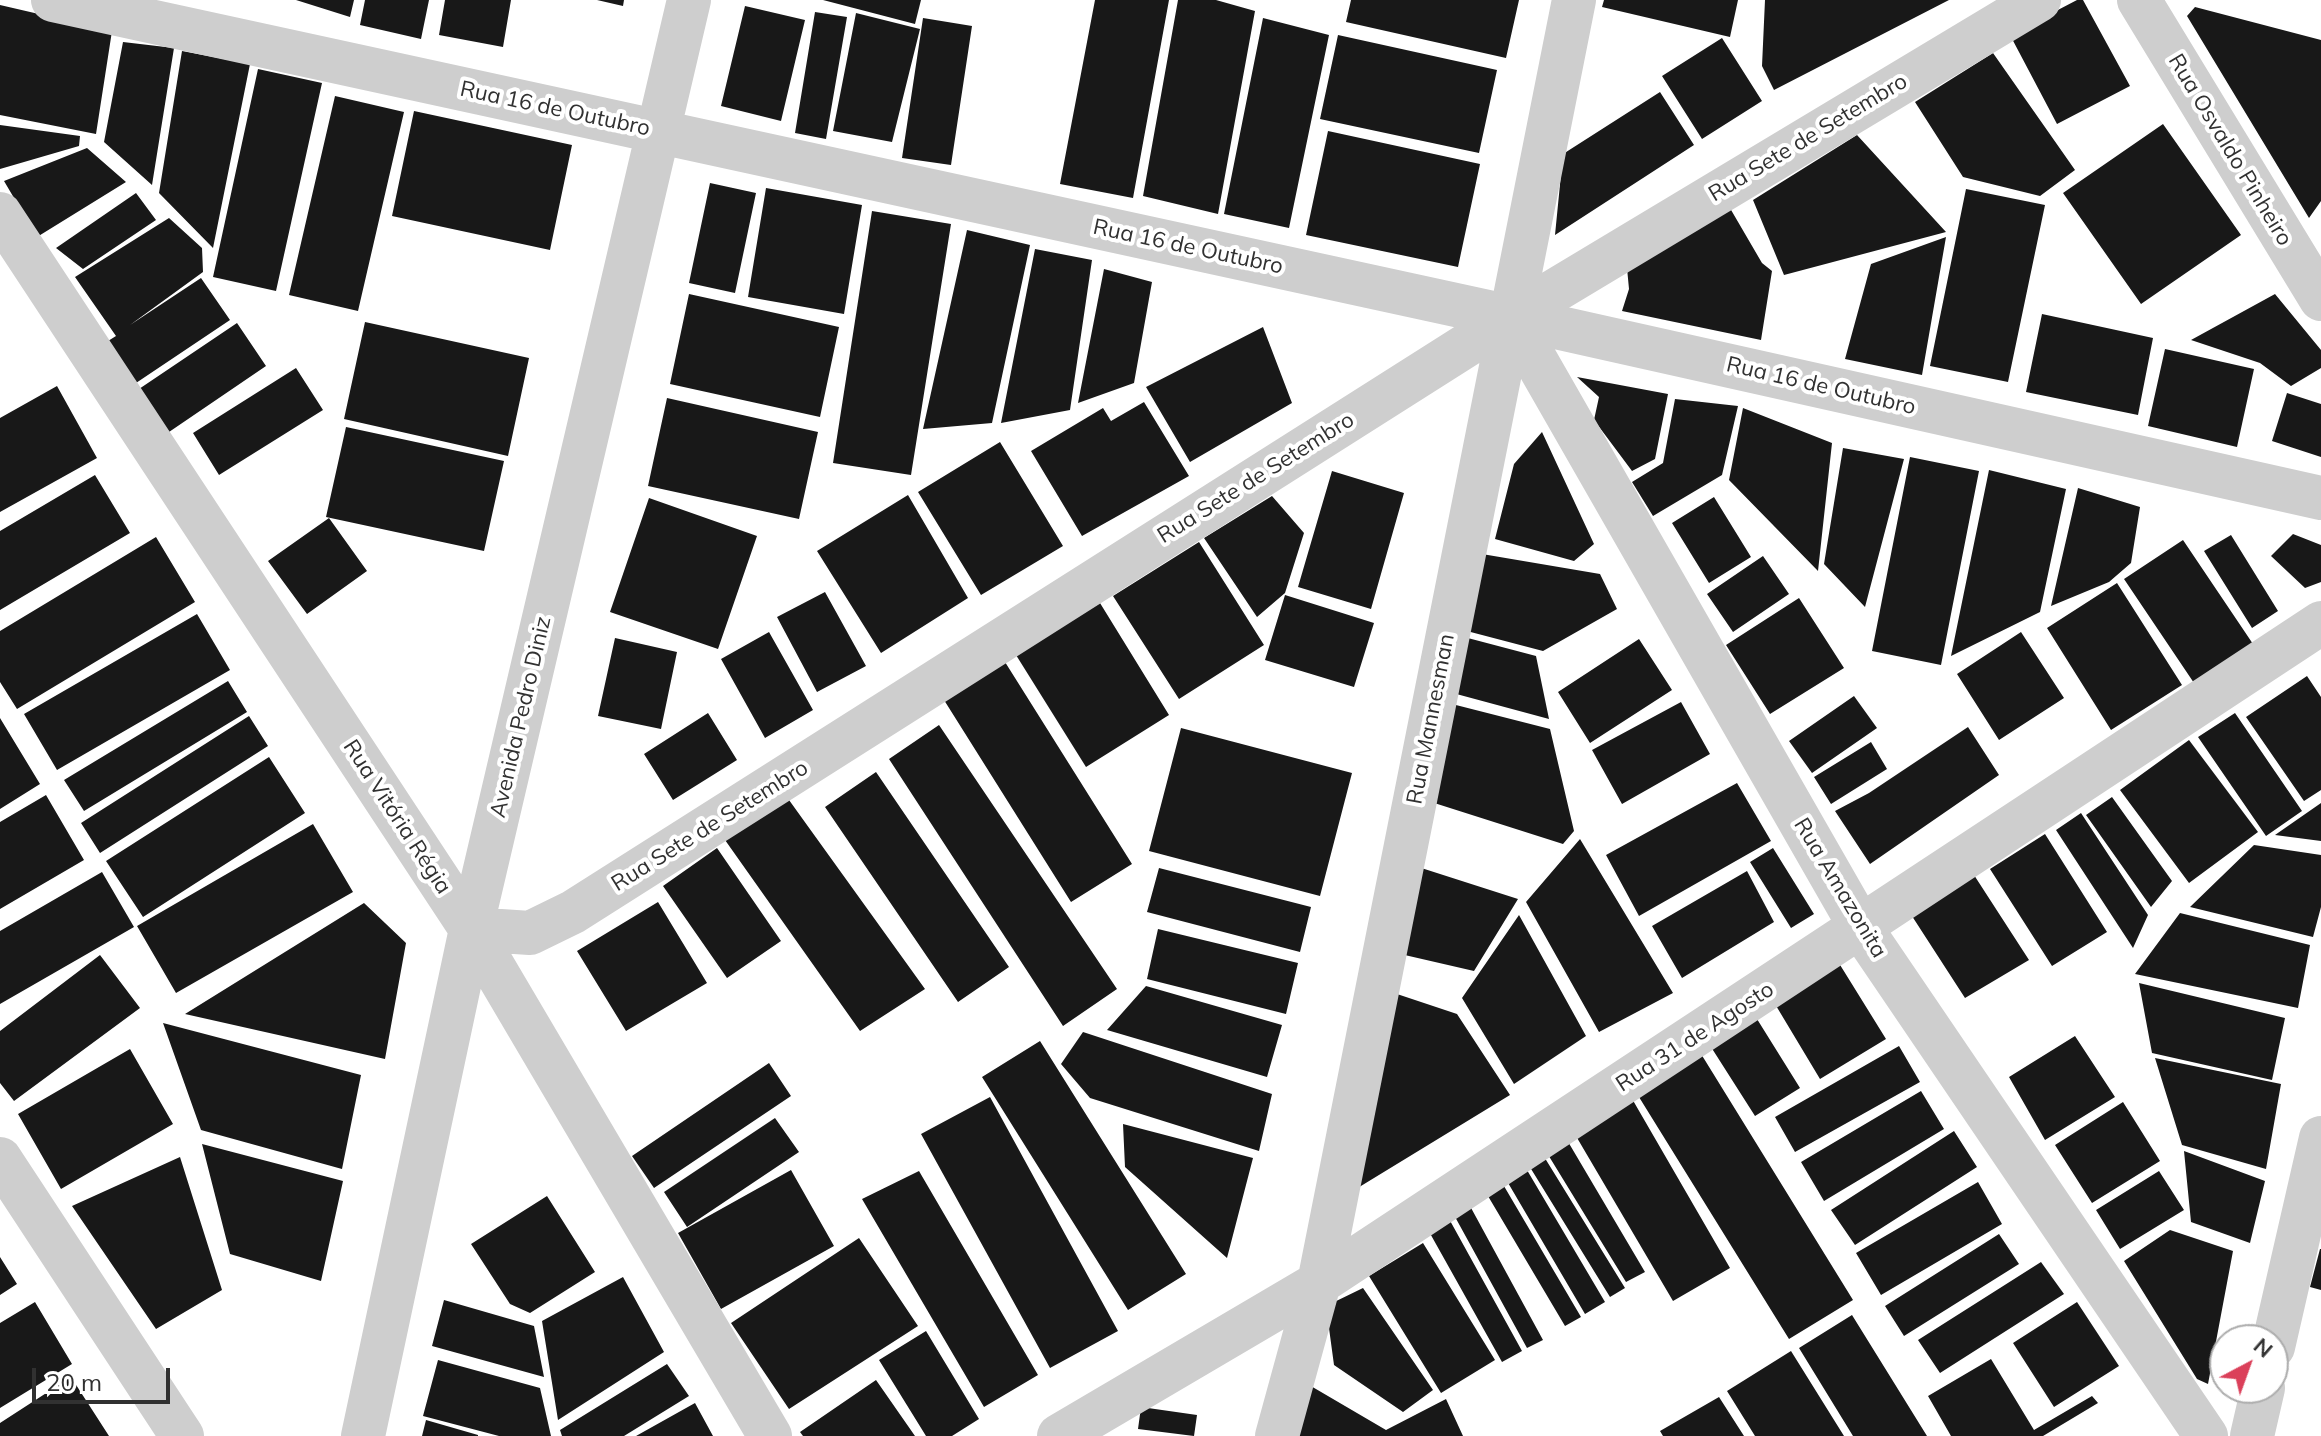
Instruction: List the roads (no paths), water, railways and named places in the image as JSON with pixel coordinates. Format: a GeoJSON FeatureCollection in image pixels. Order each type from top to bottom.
{"type":"FeatureCollection","features":[{"type":"Feature","properties":{"kind":"street","name":"Rua 16 de Outubro"},"geometry":{"type":"LineString","coordinates":[[53,0],[1511,317],[2321,498]]}},
{"type":"Feature","properties":{"kind":"street","name":"Avenida Pedro Diniz"},"geometry":{"type":"LineString","coordinates":[[363,1436],[471,929],[689,0]]}},
{"type":"Feature","properties":{"kind":"street","name":"Rua Mannesman"},"geometry":{"type":"LineString","coordinates":[[1277,1436],[1319,1283],[1574,0]]}},
{"type":"Feature","properties":{"kind":"street","name":"Rua Sete de Setembro"},"geometry":{"type":"LineString","coordinates":[[471,929],[530,933],[573,912],[1511,317],[2039,0]]}},
{"type":"Feature","properties":{"kind":"street","name":"Rua Osvaldo Pinheiro"},"geometry":{"type":"LineString","coordinates":[[2139,0],[2321,299]]}},
{"type":"Feature","properties":{"kind":"street","name":"Rua Vitória Régia"},"geometry":{"type":"LineString","coordinates":[[0,214],[471,929],[770,1436]]}},
{"type":"Feature","properties":{"kind":"street","name":"Rua Amazonita"},"geometry":{"type":"LineString","coordinates":[[1511,317],[1861,928],[2206,1436]]}},
{"type":"Feature","properties":{"kind":"street","name":"Rua 31 de Agosto"},"geometry":{"type":"LineString","coordinates":[[1059,1436],[1319,1283],[2321,623]]}},
{"type":"Feature","properties":{"kind":"street"},"geometry":{"type":"LineString","coordinates":[[2278,1324],[2321,1138]]}},
{"type":"Feature","properties":{"kind":"street"},"geometry":{"type":"LineString","coordinates":[[0,1159],[182,1436]]}},
{"type":"Feature","properties":{"kind":"street"},"geometry":{"type":"LineString","coordinates":[[2252,1436],[2259,1404]]}}]}
